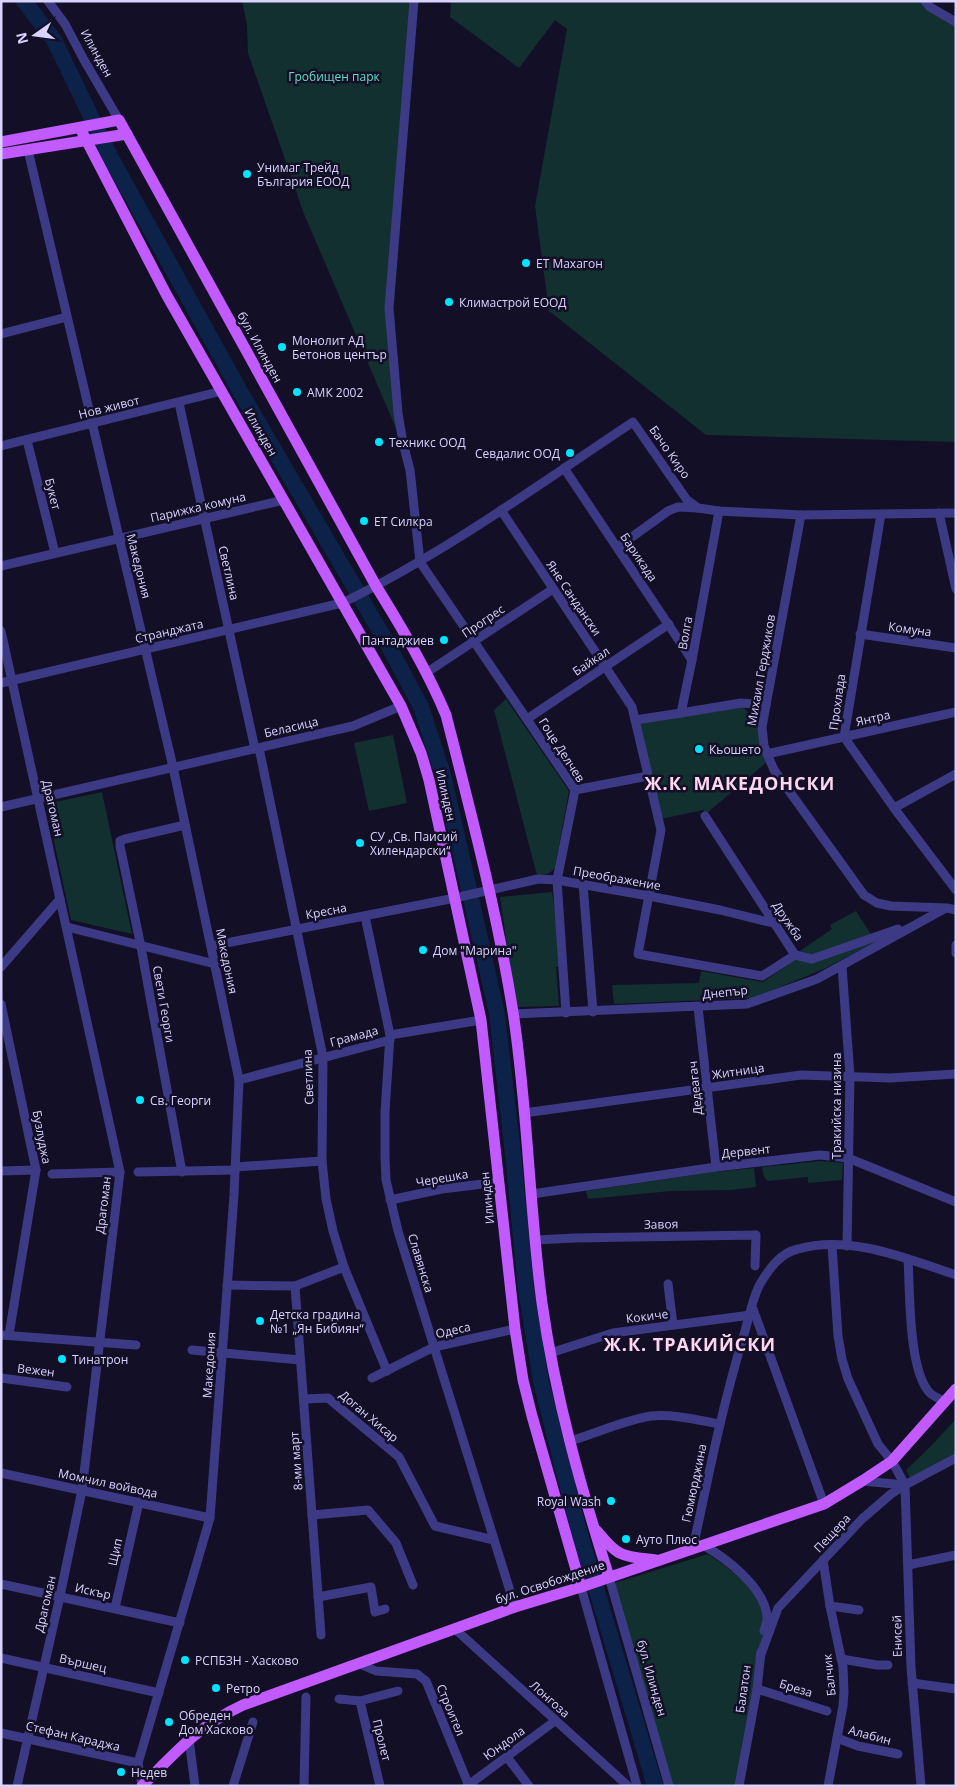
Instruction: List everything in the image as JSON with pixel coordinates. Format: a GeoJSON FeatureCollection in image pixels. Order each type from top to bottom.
{"type":"FeatureCollection","features":[{"type":"Feature","properties":{"kind":"main road"},"geometry":{"type":"LineString","coordinates":[[1,142],[119,120]]}},
{"type":"Feature","properties":{"kind":"main road","name":"бул. Илинден"},"geometry":{"type":"LineString","coordinates":[[119,120],[376,586]]}},
{"type":"Feature","properties":{"kind":"main road"},"geometry":{"type":"LineString","coordinates":[[84,127],[89,140]]}},
{"type":"Feature","properties":{"kind":"main road"},"geometry":{"type":"LineString","coordinates":[[1,154],[126,134]]}},
{"type":"Feature","properties":{"kind":"main road","name":"Илинден"},"geometry":{"type":"LineString","coordinates":[[89,140],[166,294],[401,706],[421,753],[459,897],[481,1020],[515,1329],[524,1380],[532,1416],[583,1587]]}},
{"type":"Feature","properties":{"kind":"main road","name":"Илинден"},"geometry":{"type":"LineString","coordinates":[[376,586],[426,673],[446,715],[484,892],[513,1014],[542,1302],[550,1353],[556,1385],[605,1579]]}},
{"type":"Feature","properties":{"kind":"main road","name":"бул. Освобождение"},"geometry":{"type":"LineString","coordinates":[[142,1786],[189,1739],[209,1724],[243,1705],[515,1608],[583,1587],[824,1504],[862,1482],[892,1460],[956,1389]]}},
{"type":"Feature","properties":{"kind":"main road"},"geometry":{"type":"LineString","coordinates":[[592,1525],[614,1551],[629,1557],[660,1560]]}},
{"type":"Feature","properties":{"kind":"street","name":"Илинден"},"geometry":{"type":"LineString","coordinates":[[48,1],[66,24],[84,60],[119,120]]}},
{"type":"Feature","properties":{"kind":"street"},"geometry":{"type":"LineString","coordinates":[[414,1],[389,308],[398,413],[410,470],[420,562]]}},
{"type":"Feature","properties":{"kind":"street"},"geometry":{"type":"LineString","coordinates":[[925,1],[930,7],[956,22]]}},
{"type":"Feature","properties":{"kind":"street","name":"Македония"},"geometry":{"type":"LineString","coordinates":[[28,150],[173,767],[239,1080],[223,1352],[210,1518],[138,1763],[142,1786]]}},
{"type":"Feature","properties":{"kind":"street"},"geometry":{"type":"LineString","coordinates":[[1,334],[67,317]]}},
{"type":"Feature","properties":{"kind":"street","name":"Нов живот"},"geometry":{"type":"LineString","coordinates":[[1,446],[222,391]]}},
{"type":"Feature","properties":{"kind":"street","name":"Светлина"},"geometry":{"type":"LineString","coordinates":[[178,402],[297,929],[322,1057],[322,1161],[333,1231],[344,1267],[387,1371]]}},
{"type":"Feature","properties":{"kind":"street","name":"Бачо Киро"},"geometry":{"type":"LineString","coordinates":[[363,592],[420,562],[633,422],[687,500],[698,508]]}},
{"type":"Feature","properties":{"kind":"street","name":"Букет"},"geometry":{"type":"LineString","coordinates":[[27,440],[55,554]]}},
{"type":"Feature","properties":{"kind":"street","name":"Барикада"},"geometry":{"type":"LineString","coordinates":[[564,468],[692,660]]}},
{"type":"Feature","properties":{"kind":"street","name":"Парижка комуна"},"geometry":{"type":"LineString","coordinates":[[1,566],[284,500]]}},
{"type":"Feature","properties":{"kind":"street"},"geometry":{"type":"LineString","coordinates":[[618,547],[668,511],[678,507],[801,515],[956,513]]}},
{"type":"Feature","properties":{"kind":"street","name":"Яне Сандански"},"geometry":{"type":"LineString","coordinates":[[501,510],[632,706],[661,830],[638,954],[676,961]]}},
{"type":"Feature","properties":{"kind":"street","name":"Волга"},"geometry":{"type":"LineString","coordinates":[[681,713],[719,511]]}},
{"type":"Feature","properties":{"kind":"street","name":"Прохлада"},"geometry":{"type":"LineString","coordinates":[[881,514],[844,737],[894,808],[956,890]]}},
{"type":"Feature","properties":{"kind":"street"},"geometry":{"type":"LineString","coordinates":[[939,514],[956,589]]}},
{"type":"Feature","properties":{"kind":"street","name":"Михаил Герджиков"},"geometry":{"type":"LineString","coordinates":[[801,515],[762,727],[767,754],[774,770],[864,894],[876,903],[891,906],[951,909]]}},
{"type":"Feature","properties":{"kind":"street","name":"Гоце Делчев"},"geometry":{"type":"LineString","coordinates":[[420,562],[575,790],[556,880],[566,1013]]}},
{"type":"Feature","properties":{"kind":"street","name":"Прогрес"},"geometry":{"type":"LineString","coordinates":[[426,673],[553,589]]}},
{"type":"Feature","properties":{"kind":"street","name":"Странджата"},"geometry":{"type":"LineString","coordinates":[[1,683],[342,603],[363,592]]}},
{"type":"Feature","properties":{"kind":"street","name":"Байкал"},"geometry":{"type":"LineString","coordinates":[[526,719],[669,624]]}},
{"type":"Feature","properties":{"kind":"street","name":"Драгоман"},"geometry":{"type":"LineString","coordinates":[[1,631],[120,1172],[82,1490],[17,1786]]}},
{"type":"Feature","properties":{"kind":"street","name":"Комуна"},"geometry":{"type":"LineString","coordinates":[[860,634],[956,648]]}},
{"type":"Feature","properties":{"kind":"street"},"geometry":{"type":"LineString","coordinates":[[635,720],[741,703],[766,705]]}},
{"type":"Feature","properties":{"kind":"street","name":"Беласица"},"geometry":{"type":"LineString","coordinates":[[173,767],[353,726],[401,706]]}},
{"type":"Feature","properties":{"kind":"street","name":"Янтра"},"geometry":{"type":"LineString","coordinates":[[767,754],[956,712]]}},
{"type":"Feature","properties":{"kind":"street"},"geometry":{"type":"LineString","coordinates":[[1,807],[173,767]]}},
{"type":"Feature","properties":{"kind":"street"},"geometry":{"type":"LineString","coordinates":[[894,808],[956,774]]}},
{"type":"Feature","properties":{"kind":"street"},"geometry":{"type":"LineString","coordinates":[[575,790],[648,776]]}},
{"type":"Feature","properties":{"kind":"street","name":"Дружба"},"geometry":{"type":"LineString","coordinates":[[705,816],[795,955],[812,959],[919,922]]}},
{"type":"Feature","properties":{"kind":"street","name":"Свети Георги"},"geometry":{"type":"LineString","coordinates":[[182,1172],[120,841],[185,825]]}},
{"type":"Feature","properties":{"kind":"street","name":"Преображение"},"geometry":{"type":"LineString","coordinates":[[459,897],[531,880],[556,880],[720,910],[773,923]]}},
{"type":"Feature","properties":{"kind":"street"},"geometry":{"type":"LineString","coordinates":[[583,884],[593,1012]]}},
{"type":"Feature","properties":{"kind":"street","name":"Кресна"},"geometry":{"type":"LineString","coordinates":[[211,946],[459,897]]}},
{"type":"Feature","properties":{"kind":"street"},"geometry":{"type":"LineString","coordinates":[[1,967],[60,899]]}},
{"type":"Feature","properties":{"kind":"street","name":"Днепър"},"geometry":{"type":"LineString","coordinates":[[513,1014],[747,1004],[817,980],[919,922],[951,909]]}},
{"type":"Feature","properties":{"kind":"street","name":"Славянска"},"geometry":{"type":"LineString","coordinates":[[365,916],[390,1037],[384,1142],[386,1180],[390,1200],[515,1608]]}},
{"type":"Feature","properties":{"kind":"street"},"geometry":{"type":"LineString","coordinates":[[67,927],[215,964]]}},
{"type":"Feature","properties":{"kind":"street"},"geometry":{"type":"LineString","coordinates":[[956,945],[956,953]]}},
{"type":"Feature","properties":{"kind":"street","name":"Днепър"},"geometry":{"type":"LineString","coordinates":[[676,961],[762,976],[795,955]]}},
{"type":"Feature","properties":{"kind":"street","name":"Тракийска низина"},"geometry":{"type":"LineString","coordinates":[[842,966],[850,1076],[847,1246]]}},
{"type":"Feature","properties":{"kind":"street","name":"Бузлуджа"},"geometry":{"type":"LineString","coordinates":[[1,1004],[36,1170],[5,1335]]}},
{"type":"Feature","properties":{"kind":"street","name":"Дедеагач"},"geometry":{"type":"LineString","coordinates":[[698,1007],[716,1166]]}},
{"type":"Feature","properties":{"kind":"street","name":"Грамада"},"geometry":{"type":"LineString","coordinates":[[239,1080],[390,1037],[481,1020]]}},
{"type":"Feature","properties":{"kind":"street","name":"Житница"},"geometry":{"type":"LineString","coordinates":[[524,1113],[801,1075],[890,1078],[956,1074]]}},
{"type":"Feature","properties":{"kind":"street","name":"Дервент"},"geometry":{"type":"LineString","coordinates":[[532,1194],[716,1166],[820,1155],[848,1158],[956,1202]]}},
{"type":"Feature","properties":{"kind":"street"},"geometry":{"type":"LineString","coordinates":[[138,1172],[235,1170],[236,1166],[322,1161]]}},
{"type":"Feature","properties":{"kind":"street"},"geometry":{"type":"LineString","coordinates":[[1,1171],[36,1170]]}},
{"type":"Feature","properties":{"kind":"street"},"geometry":{"type":"LineString","coordinates":[[52,1174],[120,1172]]}},
{"type":"Feature","properties":{"kind":"street","name":"Черешка"},"geometry":{"type":"LineString","coordinates":[[390,1200],[442,1189],[498,1182]]}},
{"type":"Feature","properties":{"kind":"street","name":"Завоя"},"geometry":{"type":"LineString","coordinates":[[536,1240],[756,1234],[755,1266]]}},
{"type":"Feature","properties":{"kind":"street"},"geometry":{"type":"LineString","coordinates":[[832,1246],[838,1336],[842,1359],[851,1386],[878,1444],[892,1460],[905,1485]]}},
{"type":"Feature","properties":{"kind":"street","name":"Гюмюрджина"},"geometry":{"type":"LineString","coordinates":[[698,1546],[720,1424],[759,1286],[770,1269],[781,1258],[797,1249],[847,1246],[879,1250],[956,1275]]}},
{"type":"Feature","properties":{"kind":"street"},"geometry":{"type":"LineString","coordinates":[[908,1259],[914,1353],[918,1370],[931,1393],[944,1402]]}},
{"type":"Feature","properties":{"kind":"street"},"geometry":{"type":"LineString","coordinates":[[227,1285],[295,1286],[344,1267]]}},
{"type":"Feature","properties":{"kind":"street"},"geometry":{"type":"LineString","coordinates":[[668,1284],[673,1325]]}},
{"type":"Feature","properties":{"kind":"street","name":"8-ми март"},"geometry":{"type":"LineString","coordinates":[[295,1286],[321,1635]]}},
{"type":"Feature","properties":{"kind":"street"},"geometry":{"type":"LineString","coordinates":[[752,1312],[824,1504]]}},
{"type":"Feature","properties":{"kind":"street","name":"Кокиче"},"geometry":{"type":"LineString","coordinates":[[550,1353],[613,1333],[752,1312]]}},
{"type":"Feature","properties":{"kind":"street","name":"Одеса"},"geometry":{"type":"LineString","coordinates":[[372,1378],[434,1347],[515,1329]]}},
{"type":"Feature","properties":{"kind":"street"},"geometry":{"type":"LineString","coordinates":[[5,1335],[136,1346]]}},
{"type":"Feature","properties":{"kind":"street"},"geometry":{"type":"LineString","coordinates":[[192,1350],[300,1360]]}},
{"type":"Feature","properties":{"kind":"street","name":"Вежен"},"geometry":{"type":"LineString","coordinates":[[1,1378],[67,1386]]}},
{"type":"Feature","properties":{"kind":"street","name":"Доган Хисар"},"geometry":{"type":"LineString","coordinates":[[304,1399],[328,1398],[399,1457],[435,1526],[494,1540]]}},
{"type":"Feature","properties":{"kind":"street"},"geometry":{"type":"LineString","coordinates":[[570,1441],[651,1416],[681,1417],[720,1424]]}},
{"type":"Feature","properties":{"kind":"street","name":"Пещера"},"geometry":{"type":"LineString","coordinates":[[760,1657],[778,1608],[862,1519],[905,1485],[956,1458]]}},
{"type":"Feature","properties":{"kind":"street","name":"Момчил войвода"},"geometry":{"type":"LineString","coordinates":[[1,1473],[210,1518]]}},
{"type":"Feature","properties":{"kind":"street"},"geometry":{"type":"LineString","coordinates":[[862,1482],[905,1485]]}},
{"type":"Feature","properties":{"kind":"street","name":"Енисей"},"geometry":{"type":"LineString","coordinates":[[905,1485],[912,1683],[921,1786]]}},
{"type":"Feature","properties":{"kind":"street","name":"Щип"},"geometry":{"type":"LineString","coordinates":[[114,1608],[139,1502]]}},
{"type":"Feature","properties":{"kind":"street"},"geometry":{"type":"LineString","coordinates":[[312,1515],[368,1510],[396,1543],[413,1585]]}},
{"type":"Feature","properties":{"kind":"street","name":"Балатон"},"geometry":{"type":"LineString","coordinates":[[698,1546],[724,1560],[747,1579],[760,1596],[767,1616],[757,1690],[739,1786]]}},
{"type":"Feature","properties":{"kind":"street"},"geometry":{"type":"LineString","coordinates":[[908,1565],[956,1554]]}},
{"type":"Feature","properties":{"kind":"street","name":"Балчик"},"geometry":{"type":"LineString","coordinates":[[823,1560],[844,1677],[844,1692],[828,1786]]}},
{"type":"Feature","properties":{"kind":"street","name":"бул. Илинден"},"geometry":{"type":"LineString","coordinates":[[605,1579],[669,1786]]}},
{"type":"Feature","properties":{"kind":"street","name":"Искър"},"geometry":{"type":"LineString","coordinates":[[1,1584],[180,1623]]}},
{"type":"Feature","properties":{"kind":"street"},"geometry":{"type":"LineString","coordinates":[[318,1597],[371,1587],[375,1612],[385,1609]]}},
{"type":"Feature","properties":{"kind":"street"},"geometry":{"type":"LineString","coordinates":[[583,1587],[637,1786]]}},
{"type":"Feature","properties":{"kind":"street"},"geometry":{"type":"LineString","coordinates":[[830,1606],[859,1610]]}},
{"type":"Feature","properties":{"kind":"street","name":"Лонгоза"},"geometry":{"type":"LineString","coordinates":[[455,1629],[628,1786]]}},
{"type":"Feature","properties":{"kind":"street","name":"Вършец"},"geometry":{"type":"LineString","coordinates":[[1,1658],[159,1693]]}},
{"type":"Feature","properties":{"kind":"street"},"geometry":{"type":"LineString","coordinates":[[841,1659],[888,1665]]}},
{"type":"Feature","properties":{"kind":"street","name":"Строител"},"geometry":{"type":"LineString","coordinates":[[360,1664],[376,1672],[417,1674],[426,1681],[468,1785]]}},
{"type":"Feature","properties":{"kind":"street"},"geometry":{"type":"LineString","coordinates":[[912,1683],[956,1689]]}},
{"type":"Feature","properties":{"kind":"street","name":"Бреза"},"geometry":{"type":"LineString","coordinates":[[757,1690],[827,1711]]}},
{"type":"Feature","properties":{"kind":"street"},"geometry":{"type":"LineString","coordinates":[[338,1699],[360,1701],[398,1691]]}},
{"type":"Feature","properties":{"kind":"street"},"geometry":{"type":"LineString","coordinates":[[304,1786],[306,1697]]}},
{"type":"Feature","properties":{"kind":"street","name":"Пролет"},"geometry":{"type":"LineString","coordinates":[[360,1701],[380,1786]]}},
{"type":"Feature","properties":{"kind":"street","name":"Юндола"},"geometry":{"type":"LineString","coordinates":[[468,1785],[555,1721]]}},
{"type":"Feature","properties":{"kind":"street"},"geometry":{"type":"LineString","coordinates":[[232,1786],[253,1722]]}},
{"type":"Feature","properties":{"kind":"street","name":"Стефан Караджа"},"geometry":{"type":"LineString","coordinates":[[1,1732],[138,1763]]}},
{"type":"Feature","properties":{"kind":"street","name":"Алабин"},"geometry":{"type":"LineString","coordinates":[[837,1738],[858,1746],[898,1754]]}},
{"type":"Feature","properties":{"kind":"street"},"geometry":{"type":"LineString","coordinates":[[189,1739],[195,1786]]}},
{"type":"Feature","properties":{"kind":"street"},"geometry":{"type":"LineString","coordinates":[[507,1757],[529,1786]]}},
{"type":"Feature","properties":{"kind":"street"},"geometry":{"type":"LineString","coordinates":[[189,1786],[193,1772]]}},
{"type":"Feature","properties":{"kind":"green space","name":"Гробищен парк"},"geometry":{"type":"Polygon","coordinates":[[[242,1],[414,1],[389,308],[401,440],[304,214],[248,53],[247,25],[242,1]]]}},
{"type":"Feature","properties":{"kind":"green space"},"geometry":{"type":"Polygon","coordinates":[[[451,1],[925,1],[956,22],[956,442],[706,435],[549,311],[535,206],[567,29],[555,20],[519,68],[450,17],[451,1]]]}},
{"type":"Feature","properties":{"kind":"green space"},"geometry":{"type":"Polygon","coordinates":[[[506,699],[569,791],[555,867],[550,873],[538,875],[536,872],[494,710],[506,699]]]}},
{"type":"Feature","properties":{"kind":"green space"},"geometry":{"type":"Polygon","coordinates":[[[741,706],[753,718],[756,724],[767,762],[706,814],[703,810],[661,819],[638,721],[741,706]]]}},
{"type":"Feature","properties":{"kind":"green space"},"geometry":{"type":"Polygon","coordinates":[[[393,735],[407,803],[369,811],[354,743],[393,735]]]}},
{"type":"Feature","properties":{"kind":"green space"},"geometry":{"type":"Polygon","coordinates":[[[102,792],[132,934],[71,920],[46,804],[102,792]]]}},
{"type":"Feature","properties":{"kind":"green space"},"geometry":{"type":"Polygon","coordinates":[[[552,892],[562,961],[561,966],[556,967],[559,1006],[516,1007],[500,897],[552,892]]]}},
{"type":"Feature","properties":{"kind":"green space"},"geometry":{"type":"Polygon","coordinates":[[[856,911],[872,936],[814,956],[800,951],[832,929],[830,925],[856,911]]]}},
{"type":"Feature","properties":{"kind":"green space"},"geometry":{"type":"Polygon","coordinates":[[[890,934],[824,969],[753,998],[614,1004],[612,985],[699,983],[701,971],[763,982],[798,958],[890,934]]]}},
{"type":"Feature","properties":{"kind":"green space"},"geometry":{"type":"Polygon","coordinates":[[[821,1161],[843,1163],[842,1180],[808,1183],[808,1177],[768,1181],[764,1177],[762,1167],[821,1161]]]}},
{"type":"Feature","properties":{"kind":"green space"},"geometry":{"type":"Polygon","coordinates":[[[754,1168],[756,1187],[731,1190],[671,1191],[588,1199],[586,1191],[713,1172],[754,1168]]]}},
{"type":"Feature","properties":{"kind":"green space"},"geometry":{"type":"Polygon","coordinates":[[[956,1419],[956,1453],[910,1478],[906,1470],[956,1419]]]}},
{"type":"Feature","properties":{"kind":"green space"},"geometry":{"type":"Polygon","coordinates":[[[708,1554],[739,1577],[757,1599],[763,1617],[762,1647],[737,1786],[673,1786],[615,1583],[708,1554]]]}},
{"type":"Feature","properties":{"kind":"waterway"},"geometry":{"type":"LineString","coordinates":[[24,1],[54,40],[111,158],[241,393],[387,643],[421,707],[443,774],[497,1014],[526,1289],[541,1382],[579,1531],[655,1786]]}},
{"type":"Feature","properties":{"kind":"place","name":"Унимаг Трейд България ЕООД"},"geometry":{"type":"Point","coordinates":[247,174]}},
{"type":"Feature","properties":{"kind":"place","name":"ЕТ Махагон"},"geometry":{"type":"Point","coordinates":[526,263]}},
{"type":"Feature","properties":{"kind":"place","name":"Климастрой ЕООД"},"geometry":{"type":"Point","coordinates":[449,302]}},
{"type":"Feature","properties":{"kind":"place","name":"Монолит АД Бетонов център"},"geometry":{"type":"Point","coordinates":[282,347]}},
{"type":"Feature","properties":{"kind":"place","name":"АМК 2002"},"geometry":{"type":"Point","coordinates":[297,392]}},
{"type":"Feature","properties":{"kind":"place","name":"Техникс ООД"},"geometry":{"type":"Point","coordinates":[379,442]}},
{"type":"Feature","properties":{"kind":"place","name":"Севдалис ООД"},"geometry":{"type":"Point","coordinates":[570,453]}},
{"type":"Feature","properties":{"kind":"place","name":"ЕТ Силкра"},"geometry":{"type":"Point","coordinates":[364,521]}},
{"type":"Feature","properties":{"kind":"place","name":"Пантаджиев"},"geometry":{"type":"Point","coordinates":[444,640]}},
{"type":"Feature","properties":{"kind":"place","name":"Кьошето"},"geometry":{"type":"Point","coordinates":[699,749]}},
{"type":"Feature","properties":{"kind":"place","name":"СУ „Св. Паисий Хилендарски“"},"geometry":{"type":"Point","coordinates":[360,843]}},
{"type":"Feature","properties":{"kind":"place","name":"Дом \"Марина\""},"geometry":{"type":"Point","coordinates":[423,950]}},
{"type":"Feature","properties":{"kind":"place","name":"Св. Георги"},"geometry":{"type":"Point","coordinates":[140,1100]}},
{"type":"Feature","properties":{"kind":"place","name":"Детска градина №1 „Ян Бибиян“"},"geometry":{"type":"Point","coordinates":[260,1321]}},
{"type":"Feature","properties":{"kind":"place","name":"Тинатрон"},"geometry":{"type":"Point","coordinates":[62,1359]}},
{"type":"Feature","properties":{"kind":"place","name":"Royal Wash"},"geometry":{"type":"Point","coordinates":[611,1501]}},
{"type":"Feature","properties":{"kind":"place","name":"Ауто Плюс"},"geometry":{"type":"Point","coordinates":[626,1539]}},
{"type":"Feature","properties":{"kind":"place","name":"РСПБЗН - Хасково"},"geometry":{"type":"Point","coordinates":[185,1660]}},
{"type":"Feature","properties":{"kind":"place","name":"Ретро"},"geometry":{"type":"Point","coordinates":[216,1688]}},
{"type":"Feature","properties":{"kind":"place","name":"Обреден Дом Хасково"},"geometry":{"type":"Point","coordinates":[169,1722]}},
{"type":"Feature","properties":{"kind":"place","name":"Недев"},"geometry":{"type":"Point","coordinates":[121,1772]}},
{"type":"Feature","properties":{"kind":"district","name":"Ж.К. МАКЕДОНСКИ"},"geometry":{"type":"Point","coordinates":[740,783]}},
{"type":"Feature","properties":{"kind":"district","name":"Ж.К. ТРАКИЙСКИ"},"geometry":{"type":"Point","coordinates":[690,1344]}}]}
